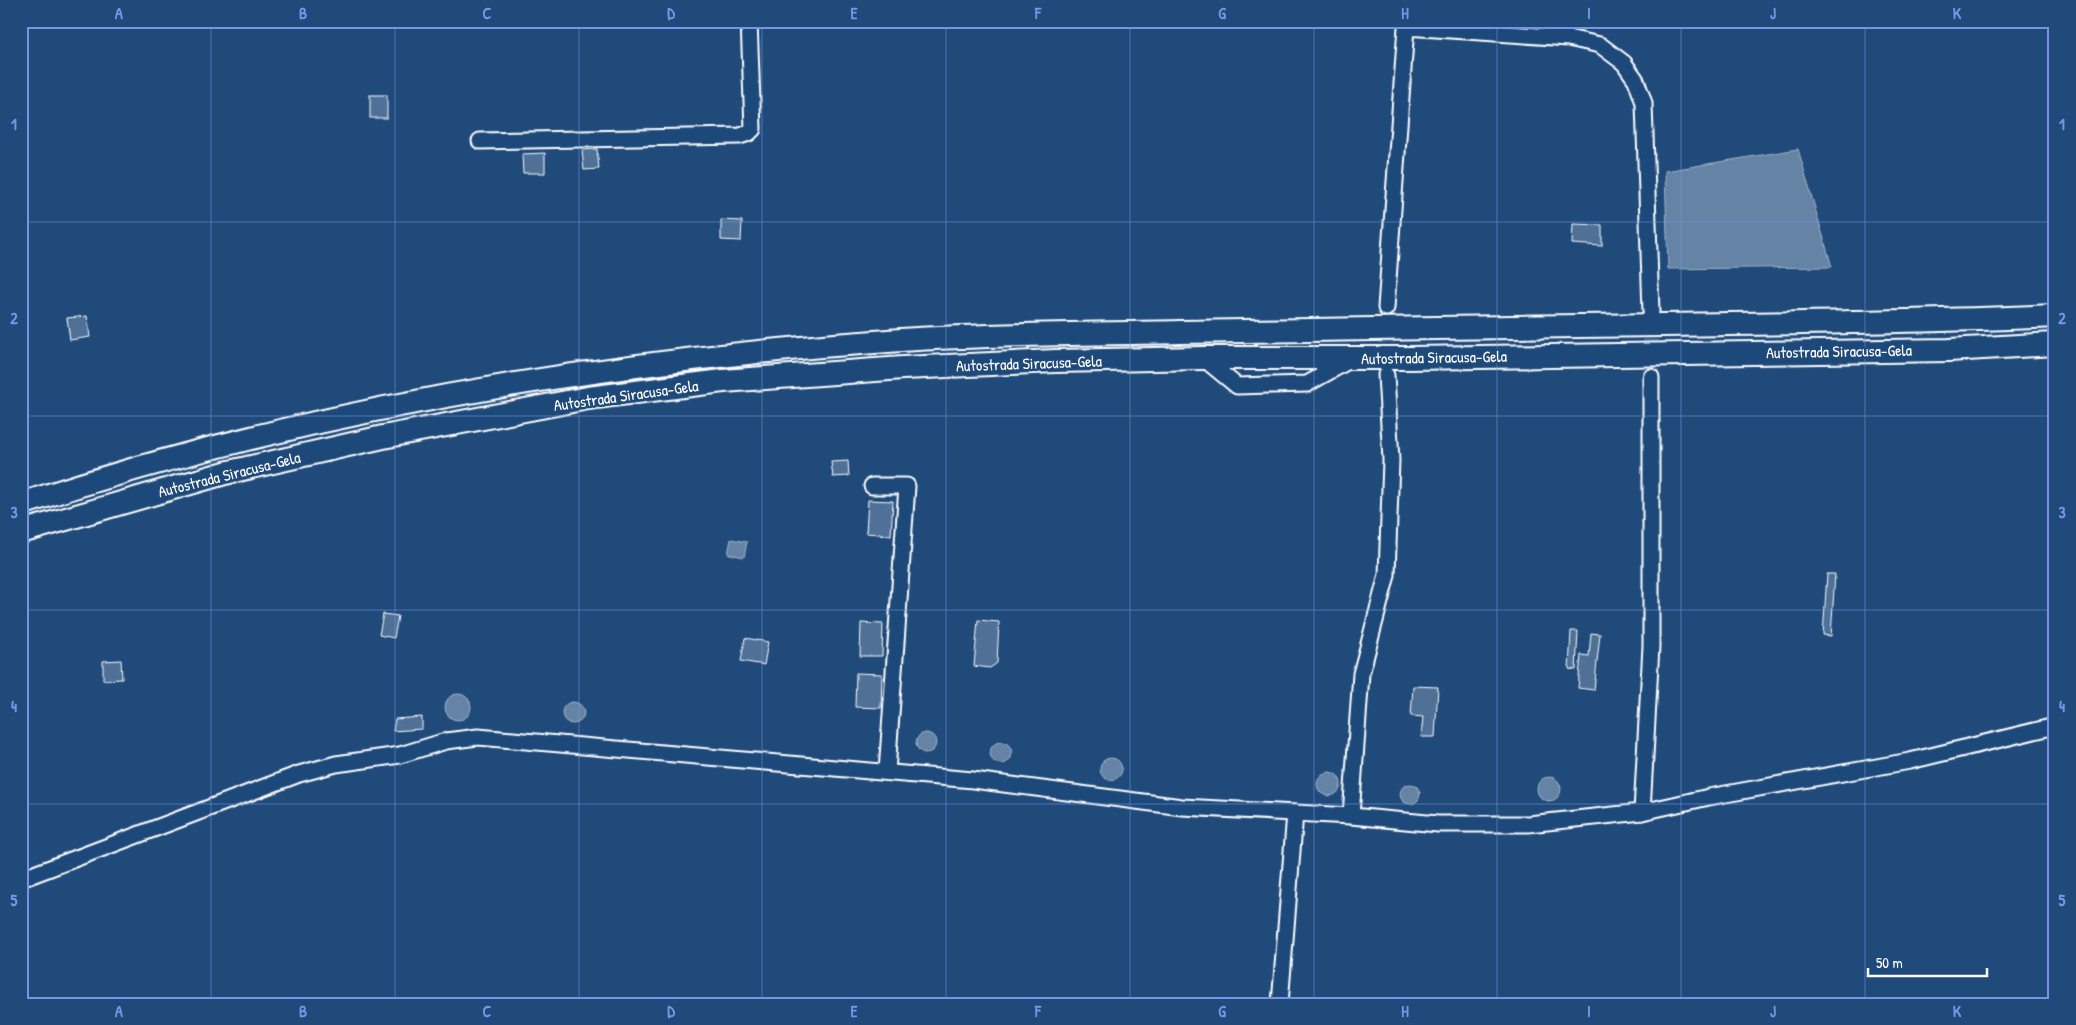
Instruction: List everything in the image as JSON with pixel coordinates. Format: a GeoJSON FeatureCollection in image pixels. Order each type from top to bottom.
{"type":"FeatureCollection","features":[{"type":"Feature","properties":{"kind":"highway","name":"Autostrada Siracusa-Gela"},"geometry":{"type":"LineString","coordinates":[[21,504],[99,478],[317,422],[587,372],[721,356],[903,340],[951,338],[1356,329],[1947,321],[2055,316]]}},
{"type":"Feature","properties":{"kind":"highway","name":"Autostrada Siracusa-Gela"},"geometry":{"type":"LineString","coordinates":[[21,532],[235,471],[383,437],[588,398],[723,382],[903,368],[1056,361],[1949,350],[2055,344]]}},
{"type":"Feature","properties":{"kind":"street"},"geometry":{"type":"LineString","coordinates":[[480,141],[740,136],[749,133],[753,129],[749,21]]}},
{"type":"Feature","properties":{"kind":"street"},"geometry":{"type":"LineString","coordinates":[[1386,308],[1406,27],[1568,38],[1600,45],[1624,63],[1636,80],[1644,103],[1651,312]]}},
{"type":"Feature","properties":{"kind":"street"},"geometry":{"type":"LineString","coordinates":[[1351,816],[1361,674],[1387,574],[1391,460],[1386,375]]}},
{"type":"Feature","properties":{"kind":"street"},"geometry":{"type":"LineString","coordinates":[[1642,812],[1651,646],[1651,377]]}},
{"type":"Feature","properties":{"kind":"street"},"geometry":{"type":"LineString","coordinates":[[872,486],[906,486],[887,772]]}},
{"type":"Feature","properties":{"kind":"street"},"geometry":{"type":"LineString","coordinates":[[21,879],[299,774],[336,764],[400,756],[446,741],[478,737],[972,780],[1182,807],[1351,816],[1438,824],[1528,824],[1642,812],[1709,797],[1910,761],[2055,726]]}},
{"type":"Feature","properties":{"kind":"street"},"geometry":{"type":"LineString","coordinates":[[1280,1004],[1295,813]]}},
{"type":"Feature","properties":{"kind":"water"},"geometry":{"type":"Polygon","coordinates":[[[1798,149],[1832,267],[1668,269],[1665,171],[1798,149]]]}},
{"type":"Feature","properties":{"kind":"water"},"geometry":{"type":"Polygon","coordinates":[[[731,539],[747,542],[744,557],[728,554],[731,539]]]}},
{"type":"Feature","properties":{"kind":"water"},"geometry":{"type":"Polygon","coordinates":[[[458,694],[467,698],[471,707],[467,716],[458,720],[449,716],[445,707],[449,698],[458,694]]]}},
{"type":"Feature","properties":{"kind":"water"},"geometry":{"type":"Polygon","coordinates":[[[569,702],[577,702],[584,709],[584,717],[577,724],[569,724],[562,717],[562,709],[569,702]]]}},
{"type":"Feature","properties":{"kind":"water"},"geometry":{"type":"Polygon","coordinates":[[[926,733],[933,736],[936,743],[933,750],[926,753],[919,750],[916,743],[919,736],[926,733]]]}},
{"type":"Feature","properties":{"kind":"water"},"geometry":{"type":"Polygon","coordinates":[[[1001,742],[1009,745],[1012,753],[1009,761],[1001,764],[993,761],[990,753],[993,745],[1001,742]]]}},
{"type":"Feature","properties":{"kind":"water"},"geometry":{"type":"Polygon","coordinates":[[[1111,758],[1119,761],[1122,769],[1119,777],[1111,780],[1103,777],[1100,769],[1103,761],[1111,758]]]}},
{"type":"Feature","properties":{"kind":"water"},"geometry":{"type":"Polygon","coordinates":[[[1329,772],[1338,775],[1341,784],[1338,793],[1329,796],[1320,793],[1317,784],[1320,775],[1329,772]]]}},
{"type":"Feature","properties":{"kind":"water"},"geometry":{"type":"Polygon","coordinates":[[[1549,777],[1554,778],[1560,784],[1560,794],[1554,800],[1549,801],[1544,800],[1538,794],[1537,789],[1538,784],[1544,778],[1549,777]]]}},
{"type":"Feature","properties":{"kind":"water"},"geometry":{"type":"Polygon","coordinates":[[[1410,784],[1417,787],[1420,794],[1417,801],[1410,804],[1403,801],[1400,794],[1403,787],[1410,784]]]}},
{"type":"Feature","properties":{"kind":"building"},"geometry":{"type":"Polygon","coordinates":[[[370,95],[387,95],[387,118],[370,118],[370,95]]]}},
{"type":"Feature","properties":{"kind":"building"},"geometry":{"type":"Polygon","coordinates":[[[597,149],[599,169],[584,170],[582,150],[597,149]]]}},
{"type":"Feature","properties":{"kind":"building"},"geometry":{"type":"Polygon","coordinates":[[[545,153],[545,173],[523,173],[522,154],[545,153]]]}},
{"type":"Feature","properties":{"kind":"building"},"geometry":{"type":"Polygon","coordinates":[[[721,220],[742,221],[741,241],[721,240],[721,220]]]}},
{"type":"Feature","properties":{"kind":"building"},"geometry":{"type":"Polygon","coordinates":[[[1573,224],[1602,225],[1602,246],[1572,244],[1573,224]]]}},
{"type":"Feature","properties":{"kind":"building"},"geometry":{"type":"Polygon","coordinates":[[[87,316],[90,337],[70,340],[67,318],[87,316]]]}},
{"type":"Feature","properties":{"kind":"building"},"geometry":{"type":"Polygon","coordinates":[[[848,461],[849,476],[833,477],[831,462],[848,461]]]}},
{"type":"Feature","properties":{"kind":"building"},"geometry":{"type":"Polygon","coordinates":[[[868,500],[893,501],[891,535],[866,533],[868,500]]]}},
{"type":"Feature","properties":{"kind":"building"},"geometry":{"type":"Polygon","coordinates":[[[1827,574],[1835,574],[1831,636],[1823,635],[1827,574]]]}},
{"type":"Feature","properties":{"kind":"building"},"geometry":{"type":"Polygon","coordinates":[[[383,614],[398,616],[394,638],[379,635],[383,614]]]}},
{"type":"Feature","properties":{"kind":"building"},"geometry":{"type":"Polygon","coordinates":[[[978,620],[999,622],[997,663],[990,668],[974,666],[978,620]]]}},
{"type":"Feature","properties":{"kind":"building"},"geometry":{"type":"Polygon","coordinates":[[[861,623],[883,624],[882,656],[860,656],[861,623]]]}},
{"type":"Feature","properties":{"kind":"building"},"geometry":{"type":"Polygon","coordinates":[[[1571,631],[1578,631],[1576,670],[1569,669],[1571,631]]]}},
{"type":"Feature","properties":{"kind":"building"},"geometry":{"type":"Polygon","coordinates":[[[1591,633],[1600,634],[1594,690],[1578,688],[1581,655],[1589,656],[1591,633]]]}},
{"type":"Feature","properties":{"kind":"building"},"geometry":{"type":"Polygon","coordinates":[[[745,638],[768,642],[764,665],[741,661],[745,638]]]}},
{"type":"Feature","properties":{"kind":"building"},"geometry":{"type":"Polygon","coordinates":[[[121,660],[122,679],[103,680],[103,661],[121,660]]]}},
{"type":"Feature","properties":{"kind":"building"},"geometry":{"type":"Polygon","coordinates":[[[856,673],[882,674],[881,708],[855,707],[856,673]]]}},
{"type":"Feature","properties":{"kind":"building"},"geometry":{"type":"Polygon","coordinates":[[[1413,686],[1438,687],[1435,737],[1421,737],[1423,717],[1411,716],[1413,686]]]}},
{"type":"Feature","properties":{"kind":"building"},"geometry":{"type":"Polygon","coordinates":[[[422,717],[422,729],[393,731],[395,719],[422,717]]]}},
{"type":"Feature","properties":{"kind":"tunnel"},"geometry":{"type":"LineString","coordinates":[[1651,316],[1651,377]]}},
{"type":"Feature","properties":{"kind":"tunnel"},"geometry":{"type":"LineString","coordinates":[[1386,319],[1386,366]]}}]}
